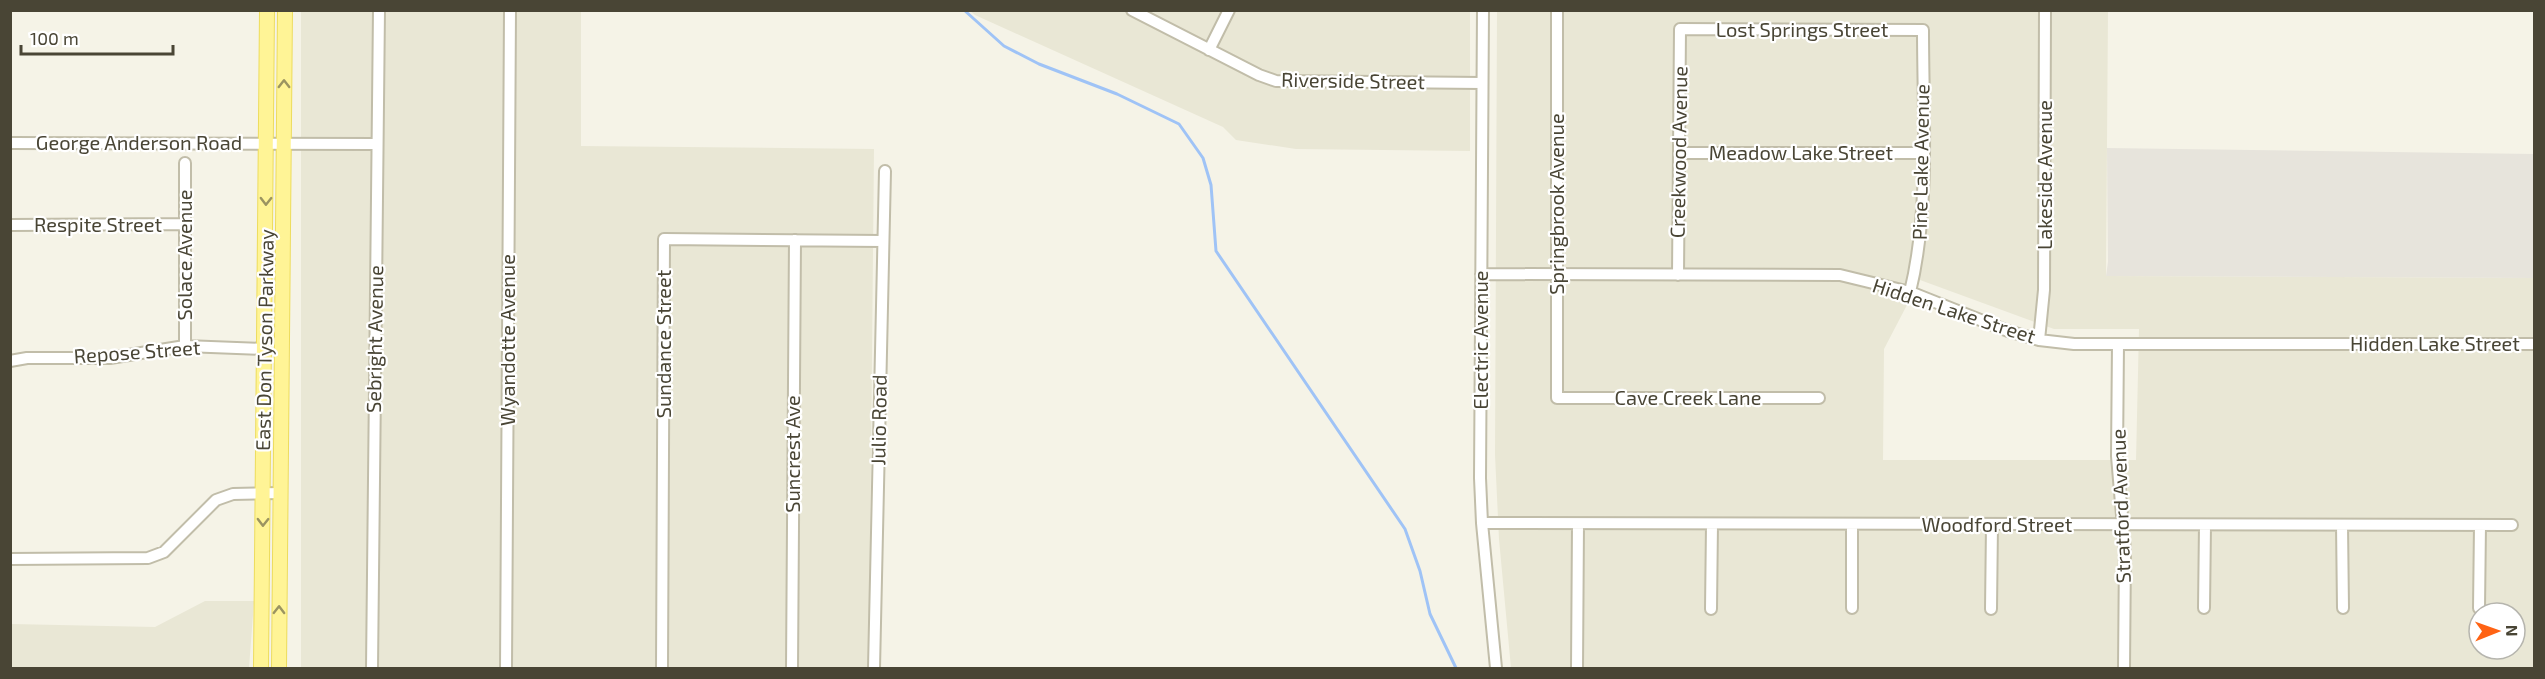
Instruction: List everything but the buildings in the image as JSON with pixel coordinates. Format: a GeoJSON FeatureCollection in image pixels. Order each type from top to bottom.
{"type":"FeatureCollection","features":[{"type":"Feature","properties":{"kind":"main road","name":"East Don Tyson Parkway"},"geometry":{"type":"LineString","coordinates":[[261,669],[267,10]]}},
{"type":"Feature","properties":{"kind":"main road","name":"East Don Tyson Parkway"},"geometry":{"type":"LineString","coordinates":[[279,669],[285,10]]}},
{"type":"Feature","properties":{"kind":"street","name":"Sebright Avenue"},"geometry":{"type":"LineString","coordinates":[[372,669],[379,10]]}},
{"type":"Feature","properties":{"kind":"street","name":"Wyandotte Avenue"},"geometry":{"type":"LineString","coordinates":[[506,669],[510,10]]}},
{"type":"Feature","properties":{"kind":"street","name":"Riverside Street"},"geometry":{"type":"LineString","coordinates":[[1132,10],[1259,75],[1276,81],[1482,83]]}},
{"type":"Feature","properties":{"kind":"street"},"geometry":{"type":"LineString","coordinates":[[1209,50],[1229,10]]}},
{"type":"Feature","properties":{"kind":"street","name":"Electric Avenue"},"geometry":{"type":"LineString","coordinates":[[1483,10],[1480,478],[1496,669]]}},
{"type":"Feature","properties":{"kind":"street","name":"Springbrook Avenue"},"geometry":{"type":"LineString","coordinates":[[1557,10],[1557,398]]}},
{"type":"Feature","properties":{"kind":"street","name":"Lakeside Avenue"},"geometry":{"type":"LineString","coordinates":[[2039,340],[2044,290],[2045,10]]}},
{"type":"Feature","properties":{"kind":"street","name":"Lost Springs Street"},"geometry":{"type":"LineString","coordinates":[[1680,29],[1923,30]]}},
{"type":"Feature","properties":{"kind":"street","name":"Creekwood Avenue"},"geometry":{"type":"LineString","coordinates":[[1678,275],[1680,29]]}},
{"type":"Feature","properties":{"kind":"street","name":"Pine Lake Avenue"},"geometry":{"type":"LineString","coordinates":[[1910,292],[1918,260],[1922,222],[1923,30]]}},
{"type":"Feature","properties":{"kind":"street","name":"George Anderson Road"},"geometry":{"type":"LineString","coordinates":[[10,143],[377,144]]}},
{"type":"Feature","properties":{"kind":"street","name":"Meadow Lake Street"},"geometry":{"type":"LineString","coordinates":[[1679,153],[1922,153]]}},
{"type":"Feature","properties":{"kind":"street","name":"Solace Avenue"},"geometry":{"type":"LineString","coordinates":[[185,163],[185,346]]}},
{"type":"Feature","properties":{"kind":"street","name":"Julio Road"},"geometry":{"type":"LineString","coordinates":[[874,669],[885,171]]}},
{"type":"Feature","properties":{"kind":"street","name":"Respite Street"},"geometry":{"type":"LineString","coordinates":[[10,225],[185,224]]}},
{"type":"Feature","properties":{"kind":"street","name":"Sundance Street"},"geometry":{"type":"LineString","coordinates":[[662,669],[664,239],[883,241]]}},
{"type":"Feature","properties":{"kind":"street","name":"Suncrest Ave"},"geometry":{"type":"LineString","coordinates":[[792,669],[795,240]]}},
{"type":"Feature","properties":{"kind":"street","name":"Hidden Lake Street"},"geometry":{"type":"LineString","coordinates":[[1482,274],[1840,275],[1910,292],[2008,331],[2039,340],[2074,344],[2535,345]]}},
{"type":"Feature","properties":{"kind":"street","name":"Stratford Avenue"},"geometry":{"type":"LineString","coordinates":[[2118,344],[2117,456],[2124,551],[2124,669]]}},
{"type":"Feature","properties":{"kind":"street","name":"Repose Street"},"geometry":{"type":"LineString","coordinates":[[10,361],[27,358],[110,358],[185,346],[265,349]]}},
{"type":"Feature","properties":{"kind":"street","name":"Cave Creek Lane"},"geometry":{"type":"LineString","coordinates":[[1557,398],[1819,398]]}},
{"type":"Feature","properties":{"kind":"street"},"geometry":{"type":"LineString","coordinates":[[10,559],[148,558],[164,552],[216,500],[233,494],[280,493]]}},
{"type":"Feature","properties":{"kind":"street","name":"Woodford Street"},"geometry":{"type":"LineString","coordinates":[[1482,523],[2512,525]]}},
{"type":"Feature","properties":{"kind":"street"},"geometry":{"type":"LineString","coordinates":[[1577,669],[1578,524]]}},
{"type":"Feature","properties":{"kind":"street"},"geometry":{"type":"LineString","coordinates":[[1712,524],[1712,609]]}},
{"type":"Feature","properties":{"kind":"street"},"geometry":{"type":"LineString","coordinates":[[1852,525],[1852,608]]}},
{"type":"Feature","properties":{"kind":"street"},"geometry":{"type":"LineString","coordinates":[[1991,609],[1992,525]]}},
{"type":"Feature","properties":{"kind":"street"},"geometry":{"type":"LineString","coordinates":[[2204,608],[2205,525]]}},
{"type":"Feature","properties":{"kind":"street"},"geometry":{"type":"LineString","coordinates":[[2342,525],[2343,608]]}},
{"type":"Feature","properties":{"kind":"street"},"geometry":{"type":"LineString","coordinates":[[2480,525],[2480,601]]}},
{"type":"Feature","properties":{"kind":"shaded area"},"geometry":{"type":"Polygon","coordinates":[[[301,11],[581,11],[581,146],[874,149],[869,668],[301,668],[301,11]]]}},
{"type":"Feature","properties":{"kind":"shaded area"},"geometry":{"type":"Polygon","coordinates":[[[970,11],[1470,11],[1470,151],[1296,149],[1236,140],[1223,127],[970,11]]]}},
{"type":"Feature","properties":{"kind":"shaded area"},"geometry":{"type":"Polygon","coordinates":[[[1497,11],[2108,11],[2106,276],[2534,278],[2534,668],[1511,668],[1499,539],[1495,455],[1497,11]],[[1920,280],[1884,349],[1883,460],[2136,460],[2139,329],[2054,329],[1920,280]]]}},
{"type":"Feature","properties":{"kind":"shaded area"},"geometry":{"type":"Polygon","coordinates":[[[2107,148],[2534,154],[2534,278],[2106,276],[2108,262],[2107,148]]]}},
{"type":"Feature","properties":{"kind":"shaded area"},"geometry":{"type":"Polygon","coordinates":[[[205,601],[254,601],[249,668],[11,668],[11,624],[155,627],[205,601]]]}},
{"type":"Feature","properties":{"kind":"waterway"},"geometry":{"type":"LineString","coordinates":[[964,10],[1004,46],[1039,64],[1117,94],[1179,124],[1203,158],[1211,185],[1216,251],[1405,529],[1420,571],[1430,614],[1456,668]]}}]}
